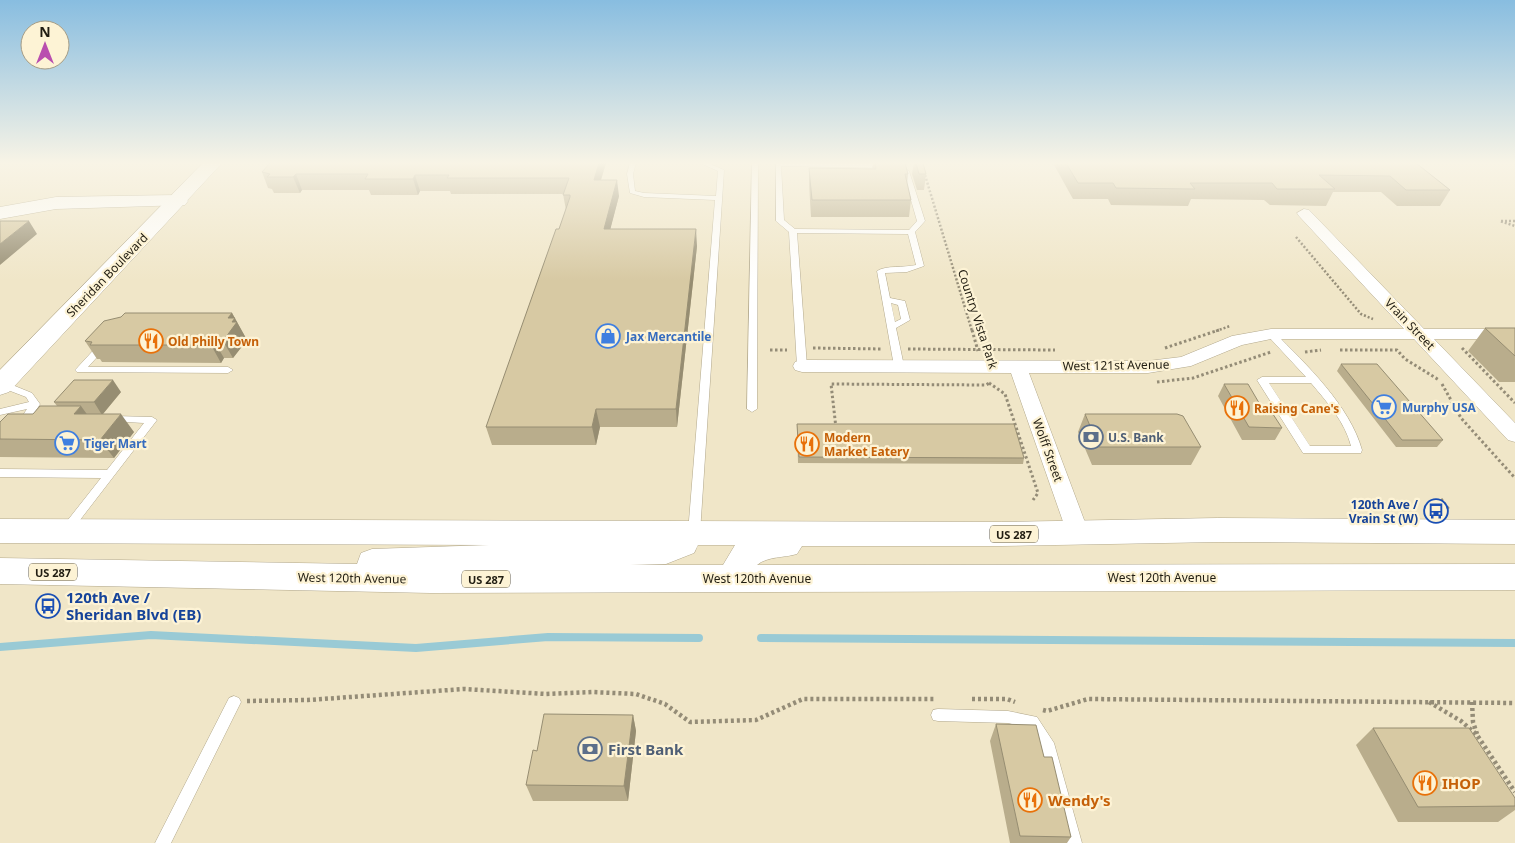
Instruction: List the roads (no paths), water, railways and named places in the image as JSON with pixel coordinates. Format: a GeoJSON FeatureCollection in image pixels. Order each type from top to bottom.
{"type":"FeatureCollection","features":[{"type":"Feature","properties":{"kind":"main road"},"geometry":{"type":"LineString","coordinates":[[0,212],[56,203],[96,202]]}},
{"type":"Feature","properties":{"kind":"main road","name":"Sheridan Boulevard"},"geometry":{"type":"LineString","coordinates":[[1,385],[177,202]]}},
{"type":"Feature","properties":{"kind":"main road","name":"US 287"},"geometry":{"type":"LineString","coordinates":[[0,531],[1073,533],[1218,530],[1515,532]]}},
{"type":"Feature","properties":{"kind":"main road"},"geometry":{"type":"LineString","coordinates":[[270,577],[387,560],[666,551],[682,545],[694,533]]}},
{"type":"Feature","properties":{"kind":"main road"},"geometry":{"type":"LineString","coordinates":[[732,578],[746,554],[770,545],[1030,546],[1073,533]]}},
{"type":"Feature","properties":{"kind":"main road","name":"West 120th Avenue"},"geometry":{"type":"LineString","coordinates":[[4,572],[270,577],[1515,577]]}},
{"type":"Feature","properties":{"kind":"street","name":"Vrain Street"},"geometry":{"type":"LineString","coordinates":[[1304,213],[1515,435]]}},
{"type":"Feature","properties":{"kind":"street","name":"West 121st Avenue"},"geometry":{"type":"LineString","coordinates":[[801,358],[898,357],[983,366],[1020,374],[1166,366],[1196,359],[1242,339],[1271,334],[1515,334]]}},
{"type":"Feature","properties":{"kind":"street","name":"Wolff Street"},"geometry":{"type":"LineString","coordinates":[[1020,374],[1073,533]]}},
{"type":"Feature","properties":{"kind":"lane"},"geometry":{"type":"LineString","coordinates":[[694,533],[719,202]]}},
{"type":"Feature","properties":{"kind":"lane"},"geometry":{"type":"LineString","coordinates":[[752,408],[755,202]]}},
{"type":"Feature","properties":{"kind":"lane"},"geometry":{"type":"LineString","coordinates":[[779,202],[780,221],[793,231],[911,232],[921,221],[915,202]]}},
{"type":"Feature","properties":{"kind":"lane"},"geometry":{"type":"LineString","coordinates":[[793,231],[801,358]]}},
{"type":"Feature","properties":{"kind":"lane"},"geometry":{"type":"LineString","coordinates":[[898,357],[881,271],[907,270],[920,266],[911,232]]}},
{"type":"Feature","properties":{"kind":"lane"},"geometry":{"type":"LineString","coordinates":[[887,300],[902,303],[906,320],[892,326]]}},
{"type":"Feature","properties":{"kind":"lane"},"geometry":{"type":"LineString","coordinates":[[1271,334],[1313,380],[1356,440],[1357,450],[1307,450],[1262,380],[1313,380]]}},
{"type":"Feature","properties":{"kind":"lane"},"geometry":{"type":"LineString","coordinates":[[110,338],[80,370],[228,370]]}},
{"type":"Feature","properties":{"kind":"lane"},"geometry":{"type":"LineString","coordinates":[[1,385],[29,395],[35,404]]}},
{"type":"Feature","properties":{"kind":"lane"},"geometry":{"type":"LineString","coordinates":[[0,412],[35,404]]}},
{"type":"Feature","properties":{"kind":"lane"},"geometry":{"type":"LineString","coordinates":[[14,433],[27,419],[35,404]]}},
{"type":"Feature","properties":{"kind":"lane"},"geometry":{"type":"LineString","coordinates":[[27,419],[40,419]]}},
{"type":"Feature","properties":{"kind":"lane"},"geometry":{"type":"LineString","coordinates":[[65,531],[152,420],[105,420]]}},
{"type":"Feature","properties":{"kind":"lane"},"geometry":{"type":"LineString","coordinates":[[0,473],[110,474]]}},
{"type":"Feature","properties":{"kind":"lane"},"geometry":{"type":"LineString","coordinates":[[162,843],[234,702]]}},
{"type":"Feature","properties":{"kind":"lane"},"geometry":{"type":"LineString","coordinates":[[938,715],[1008,716],[1032,722],[1047,743],[1074,843]]}},
{"type":"Feature","properties":{"kind":"waterway"},"geometry":{"type":"LineString","coordinates":[[0,647],[151,635],[416,648],[548,637],[699,638]]}},
{"type":"Feature","properties":{"kind":"waterway"},"geometry":{"type":"LineString","coordinates":[[761,638],[1515,643]]}},
{"type":"Feature","properties":{"kind":"place","name":"Jax Mercantile"},"geometry":{"type":"Point","coordinates":[608,336]}},
{"type":"Feature","properties":{"kind":"place","name":"Old Philly Town"},"geometry":{"type":"Point","coordinates":[151,341]}},
{"type":"Feature","properties":{"kind":"place","name":"Murphy USA"},"geometry":{"type":"Point","coordinates":[1384,407]}},
{"type":"Feature","properties":{"kind":"place","name":"Raising Cane's"},"geometry":{"type":"Point","coordinates":[1237,408]}},
{"type":"Feature","properties":{"kind":"place","name":"U.S. Bank"},"geometry":{"type":"Point","coordinates":[1091,437]}},
{"type":"Feature","properties":{"kind":"place","name":"Tiger Mart"},"geometry":{"type":"Point","coordinates":[67,443]}},
{"type":"Feature","properties":{"kind":"place","name":"Modern Market Eatery"},"geometry":{"type":"Point","coordinates":[807,444]}},
{"type":"Feature","properties":{"kind":"place","name":"120th Ave / Vrain St (W)"},"geometry":{"type":"Point","coordinates":[1436,511]}},
{"type":"Feature","properties":{"kind":"place","name":"120th Ave / Sheridan Blvd (EB)"},"geometry":{"type":"Point","coordinates":[48,606]}},
{"type":"Feature","properties":{"kind":"place","name":"First Bank"},"geometry":{"type":"Point","coordinates":[590,749]}},
{"type":"Feature","properties":{"kind":"place","name":"IHOP"},"geometry":{"type":"Point","coordinates":[1425,783]}},
{"type":"Feature","properties":{"kind":"place","name":"Wendy's"},"geometry":{"type":"Point","coordinates":[1030,800]}}]}
